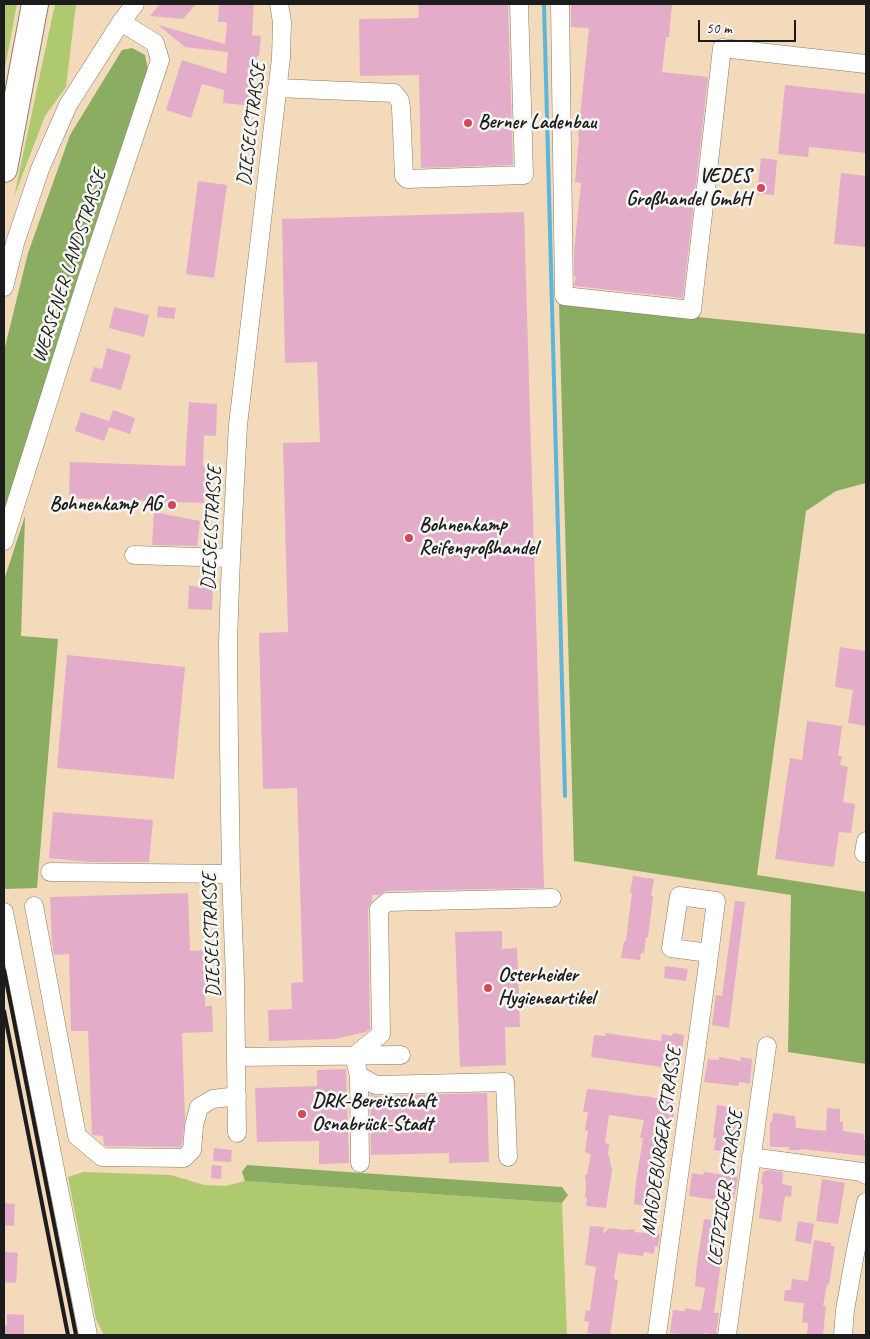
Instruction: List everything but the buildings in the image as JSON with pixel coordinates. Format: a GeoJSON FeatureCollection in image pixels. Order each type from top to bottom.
{"type":"FeatureCollection","features":[{"type":"Feature","properties":{"kind":"highway"},"geometry":{"type":"LineString","coordinates":[[4,169],[35,4]]}},
{"type":"Feature","properties":{"kind":"street"},"geometry":{"type":"LineString","coordinates":[[4,287],[15,243],[40,169],[68,105],[121,22],[135,4]]}},
{"type":"Feature","properties":{"kind":"street","name":"DIESELSTRASSE"},"geometry":{"type":"LineString","coordinates":[[237,1133],[235,980],[231,874],[222,747],[238,425],[281,58],[282,22],[279,4]]}},
{"type":"Feature","properties":{"kind":"street"},"geometry":{"type":"LineString","coordinates":[[278,88],[394,93],[400,101],[404,176],[407,179],[524,175],[519,4]]}},
{"type":"Feature","properties":{"kind":"street"},"geometry":{"type":"LineString","coordinates":[[560,4],[564,296],[692,310],[722,48],[866,64]]}},
{"type":"Feature","properties":{"kind":"street","name":"WERSENER LANDSTRASSE"},"geometry":{"type":"LineString","coordinates":[[4,541],[87,279],[160,60],[155,43],[121,22]]}},
{"type":"Feature","properties":{"kind":"street"},"geometry":{"type":"LineString","coordinates":[[134,555],[231,558]]}},
{"type":"Feature","properties":{"kind":"street"},"geometry":{"type":"LineString","coordinates":[[866,841],[864,853],[866,853]]}},
{"type":"Feature","properties":{"kind":"street"},"geometry":{"type":"LineString","coordinates":[[50,872],[231,874]]}},
{"type":"Feature","properties":{"kind":"street"},"geometry":{"type":"LineString","coordinates":[[354,1056],[381,1034],[379,909],[387,902],[552,898]]}},
{"type":"Feature","properties":{"kind":"street"},"geometry":{"type":"LineString","coordinates":[[34,906],[77,1136],[102,1157],[184,1158],[192,1150],[194,1126],[200,1108],[213,1098],[237,1096]]}},
{"type":"Feature","properties":{"kind":"street"},"geometry":{"type":"LineString","coordinates":[[4,912],[88,1335]]}},
{"type":"Feature","properties":{"kind":"street","name":"MAGDEBURGER STRASSE"},"geometry":{"type":"LineString","coordinates":[[657,1335],[709,953]]}},
{"type":"Feature","properties":{"kind":"street","name":"LEIPZIGER STRASSE"},"geometry":{"type":"LineString","coordinates":[[727,1335],[767,1046]]}},
{"type":"Feature","properties":{"kind":"street"},"geometry":{"type":"LineString","coordinates":[[236,1058],[401,1055]]}},
{"type":"Feature","properties":{"kind":"street"},"geometry":{"type":"LineString","coordinates":[[354,1056],[359,1076],[360,1163]]}},
{"type":"Feature","properties":{"kind":"street"},"geometry":{"type":"LineString","coordinates":[[359,1076],[376,1085],[506,1082],[508,1157]]}},
{"type":"Feature","properties":{"kind":"street"},"geometry":{"type":"LineString","coordinates":[[751,1157],[862,1172],[866,1175]]}},
{"type":"Feature","properties":{"kind":"street"},"geometry":{"type":"LineString","coordinates":[[843,1335],[845,1310],[866,1202]]}},
{"type":"Feature","properties":{"kind":"green space"},"geometry":{"type":"Polygon","coordinates":[[[4,4],[17,4],[4,73],[4,4]]]}},
{"type":"Feature","properties":{"kind":"green space"},"geometry":{"type":"Polygon","coordinates":[[[55,4],[76,4],[66,87],[45,116],[14,197],[55,4]]]}},
{"type":"Feature","properties":{"kind":"green space"},"geometry":{"type":"Polygon","coordinates":[[[132,48],[145,55],[148,70],[4,517],[4,351],[28,253],[70,135],[122,50],[132,48]]]}},
{"type":"Feature","properties":{"kind":"green space"},"geometry":{"type":"Polygon","coordinates":[[[559,303],[866,334],[866,483],[836,491],[806,511],[757,875],[866,892],[866,1064],[788,1052],[791,895],[574,861],[559,303]]]}},
{"type":"Feature","properties":{"kind":"green space"},"geometry":{"type":"Polygon","coordinates":[[[25,516],[21,636],[58,639],[37,888],[5,889],[4,580],[25,516]]]}},
{"type":"Feature","properties":{"kind":"green space"},"geometry":{"type":"Polygon","coordinates":[[[247,1165],[562,1187],[568,1195],[562,1203],[245,1181],[242,1172],[247,1165]]]}},
{"type":"Feature","properties":{"kind":"green space"},"geometry":{"type":"Polygon","coordinates":[[[83,1172],[171,1175],[204,1185],[226,1186],[245,1181],[562,1203],[567,1335],[104,1335],[96,1319],[68,1177],[83,1172]]]}},
{"type":"Feature","properties":{"kind":"waterway"},"geometry":{"type":"LineString","coordinates":[[544,4],[565,796]]}},
{"type":"Feature","properties":{"kind":"railway"},"geometry":{"type":"LineString","coordinates":[[4,970],[76,1335]]}},
{"type":"Feature","properties":{"kind":"railway"},"geometry":{"type":"LineString","coordinates":[[4,1011],[68,1335]]}},
{"type":"Feature","properties":{"kind":"place","name":"Berner Ladenbau"},"geometry":{"type":"Point","coordinates":[468,123]}},
{"type":"Feature","properties":{"kind":"place","name":"VEDES Großhandel GmbH"},"geometry":{"type":"Point","coordinates":[761,188]}},
{"type":"Feature","properties":{"kind":"place","name":"Bohnenkamp AG"},"geometry":{"type":"Point","coordinates":[172,505]}},
{"type":"Feature","properties":{"kind":"place","name":"Bohnenkamp Reifengroßhandel"},"geometry":{"type":"Point","coordinates":[409,538]}},
{"type":"Feature","properties":{"kind":"place","name":"Osterheider Hygieneartikel"},"geometry":{"type":"Point","coordinates":[488,988]}},
{"type":"Feature","properties":{"kind":"place","name":"DRK-Bereitschaft Osnabrück-Stadt"},"geometry":{"type":"Point","coordinates":[302,1114]}}]}
